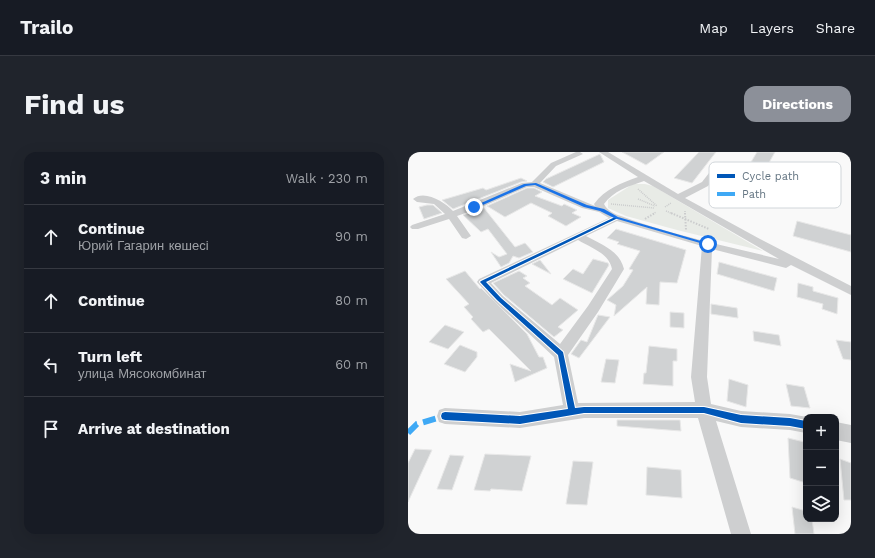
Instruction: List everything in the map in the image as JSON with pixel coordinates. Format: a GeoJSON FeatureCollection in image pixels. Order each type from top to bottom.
{"type":"FeatureCollection","features":[{"type":"Feature","properties":{"kind":"street"},"geometry":{"type":"LineString","coordinates":[[603,152],[644,178],[705,213],[804,268],[851,291]]}},
{"type":"Feature","properties":{"kind":"street"},"geometry":{"type":"LineString","coordinates":[[535,184],[545,171],[555,162],[579,154]]}},
{"type":"Feature","properties":{"kind":"street"},"geometry":{"type":"LineString","coordinates":[[644,178],[612,191],[602,198],[599,204],[605,207],[616,218],[686,239],[709,237],[804,268]]}},
{"type":"Feature","properties":{"kind":"street"},"geometry":{"type":"LineString","coordinates":[[682,199],[704,184],[709,178]]}},
{"type":"Feature","properties":{"kind":"street"},"geometry":{"type":"LineString","coordinates":[[415,227],[451,216],[525,185],[535,184],[585,206],[605,207]]}},
{"type":"Feature","properties":{"kind":"street"},"geometry":{"type":"LineString","coordinates":[[417,199],[433,200],[438,203],[451,216],[466,236]]}},
{"type":"Feature","properties":{"kind":"street"},"geometry":{"type":"LineString","coordinates":[[572,412],[562,354],[499,299],[483,282],[616,218]]}},
{"type":"Feature","properties":{"kind":"street"},"geometry":{"type":"LineString","coordinates":[[562,354],[618,269],[618,263],[613,256],[579,236]]}},
{"type":"Feature","properties":{"kind":"street"},"geometry":{"type":"LineString","coordinates":[[709,237],[706,255],[699,377],[704,410],[741,534]]}},
{"type":"Feature","properties":{"kind":"street"},"geometry":{"type":"LineString","coordinates":[[445,416],[520,420],[584,410],[704,410],[741,419],[790,422],[803,424]]}},
{"type":"Feature","properties":{"kind":"street"},"geometry":{"type":"LineString","coordinates":[[839,432],[851,434]]}},
{"type":"Feature","properties":{"kind":"path"},"geometry":{"type":"LineString","coordinates":[[633,184],[655,207]]}},
{"type":"Feature","properties":{"kind":"path"},"geometry":{"type":"LineString","coordinates":[[638,199],[655,207]]}},
{"type":"Feature","properties":{"kind":"path"},"geometry":{"type":"LineString","coordinates":[[682,199],[686,219],[686,239]]}},
{"type":"Feature","properties":{"kind":"path"},"geometry":{"type":"LineString","coordinates":[[605,207],[655,207]]}},
{"type":"Feature","properties":{"kind":"path"},"geometry":{"type":"LineString","coordinates":[[666,211],[686,219],[709,237]]}},
{"type":"Feature","properties":{"kind":"path"},"geometry":{"type":"LineString","coordinates":[[642,220],[656,212]]}},
{"type":"Feature","properties":{"kind":"shaded area"},"geometry":{"type":"Polygon","coordinates":[[[633,184],[653,186],[763,251],[626,216],[608,208],[608,200],[633,184]]]}},
{"type":"Feature","properties":{"kind":"building"},"geometry":{"type":"Polygon","coordinates":[[[622,152],[664,152],[646,165],[622,152]]]}},
{"type":"Feature","properties":{"kind":"building"},"geometry":{"type":"Polygon","coordinates":[[[699,152],[716,152],[692,183],[674,178],[699,152]]]}},
{"type":"Feature","properties":{"kind":"building"},"geometry":{"type":"Polygon","coordinates":[[[757,152],[775,152],[769,162],[751,162],[757,152]]]}},
{"type":"Feature","properties":{"kind":"building"},"geometry":{"type":"Polygon","coordinates":[[[600,154],[604,162],[553,187],[543,182],[546,179],[600,154]]]}},
{"type":"Feature","properties":{"kind":"building"},"geometry":{"type":"Polygon","coordinates":[[[521,178],[527,181],[453,209],[442,200],[483,188],[486,190],[521,178]]]}},
{"type":"Feature","properties":{"kind":"building"},"geometry":{"type":"Polygon","coordinates":[[[527,188],[534,188],[542,192],[535,196],[562,206],[564,204],[577,210],[572,213],[581,217],[566,226],[548,216],[552,213],[531,203],[505,217],[487,206],[527,188]]]}},
{"type":"Feature","properties":{"kind":"building"},"geometry":{"type":"Polygon","coordinates":[[[433,205],[442,213],[424,219],[419,207],[433,205]]]}},
{"type":"Feature","properties":{"kind":"building"},"geometry":{"type":"Polygon","coordinates":[[[484,208],[515,247],[525,243],[533,252],[519,258],[513,256],[509,263],[501,267],[491,252],[499,257],[507,254],[488,229],[481,232],[463,215],[484,208]]]}},
{"type":"Feature","properties":{"kind":"building"},"geometry":{"type":"Polygon","coordinates":[[[797,221],[851,235],[851,252],[793,236],[797,221]]]}},
{"type":"Feature","properties":{"kind":"building"},"geometry":{"type":"Polygon","coordinates":[[[616,229],[686,250],[677,283],[660,282],[659,305],[646,304],[647,287],[614,316],[616,305],[607,300],[623,286],[633,270],[629,269],[640,251],[617,244],[619,242],[607,238],[616,229]]]}},
{"type":"Feature","properties":{"kind":"building"},"geometry":{"type":"Polygon","coordinates":[[[593,259],[608,263],[609,265],[592,293],[563,279],[573,269],[583,274],[593,259]]]}},
{"type":"Feature","properties":{"kind":"building"},"geometry":{"type":"Polygon","coordinates":[[[540,260],[551,274],[532,264],[540,260]]]}},
{"type":"Feature","properties":{"kind":"building"},"geometry":{"type":"Polygon","coordinates":[[[719,262],[777,278],[774,291],[717,274],[719,262]]]}},
{"type":"Feature","properties":{"kind":"building"},"geometry":{"type":"Polygon","coordinates":[[[465,271],[480,289],[481,288],[527,334],[539,357],[543,357],[547,368],[515,382],[510,364],[531,371],[489,329],[483,332],[471,319],[473,317],[464,307],[469,304],[446,279],[465,271]]]}},
{"type":"Feature","properties":{"kind":"building"},"geometry":{"type":"Polygon","coordinates":[[[519,271],[527,276],[523,278],[530,283],[525,286],[552,305],[560,298],[578,310],[558,327],[563,330],[554,337],[504,295],[493,283],[519,271]]]}},
{"type":"Feature","properties":{"kind":"building"},"geometry":{"type":"Polygon","coordinates":[[[798,283],[813,287],[813,291],[838,298],[837,314],[822,309],[823,304],[797,297],[798,283]]]}},
{"type":"Feature","properties":{"kind":"building"},"geometry":{"type":"Polygon","coordinates":[[[711,304],[737,308],[738,318],[711,314],[711,304]]]}},
{"type":"Feature","properties":{"kind":"building"},"geometry":{"type":"Polygon","coordinates":[[[670,312],[684,313],[684,328],[670,327],[670,312]]]}},
{"type":"Feature","properties":{"kind":"building"},"geometry":{"type":"Polygon","coordinates":[[[598,315],[610,317],[579,358],[571,354],[581,340],[587,342],[598,315]]]}},
{"type":"Feature","properties":{"kind":"building"},"geometry":{"type":"Polygon","coordinates":[[[445,325],[464,332],[448,349],[429,342],[445,325]]]}},
{"type":"Feature","properties":{"kind":"building"},"geometry":{"type":"Polygon","coordinates":[[[753,331],[779,335],[781,346],[754,341],[753,331]]]}},
{"type":"Feature","properties":{"kind":"building"},"geometry":{"type":"Polygon","coordinates":[[[836,340],[851,342],[851,360],[843,359],[836,340]]]}},
{"type":"Feature","properties":{"kind":"building"},"geometry":{"type":"Polygon","coordinates":[[[460,345],[477,352],[477,357],[465,372],[444,364],[460,345]]]}},
{"type":"Feature","properties":{"kind":"building"},"geometry":{"type":"Polygon","coordinates":[[[649,346],[677,349],[677,361],[673,361],[673,386],[643,384],[644,373],[646,373],[649,346]]]}},
{"type":"Feature","properties":{"kind":"building"},"geometry":{"type":"Polygon","coordinates":[[[606,359],[619,360],[615,383],[601,382],[606,359]]]}},
{"type":"Feature","properties":{"kind":"building"},"geometry":{"type":"Polygon","coordinates":[[[729,379],[748,385],[746,407],[727,401],[729,379]]]}},
{"type":"Feature","properties":{"kind":"building"},"geometry":{"type":"Polygon","coordinates":[[[786,384],[804,387],[810,408],[791,406],[786,384]]]}},
{"type":"Feature","properties":{"kind":"building"},"geometry":{"type":"Polygon","coordinates":[[[617,420],[680,420],[681,431],[617,426],[617,420]]]}},
{"type":"Feature","properties":{"kind":"building"},"geometry":{"type":"Polygon","coordinates":[[[788,438],[803,442],[803,482],[790,478],[788,438]]]}},
{"type":"Feature","properties":{"kind":"building"},"geometry":{"type":"Polygon","coordinates":[[[415,449],[432,450],[408,502],[408,463],[415,449]]]}},
{"type":"Feature","properties":{"kind":"building"},"geometry":{"type":"Polygon","coordinates":[[[485,454],[531,456],[522,491],[491,489],[490,491],[474,490],[485,454]]]}},
{"type":"Feature","properties":{"kind":"building"},"geometry":{"type":"Polygon","coordinates":[[[450,455],[464,456],[452,490],[437,489],[450,455]]]}},
{"type":"Feature","properties":{"kind":"building"},"geometry":{"type":"Polygon","coordinates":[[[840,459],[851,463],[851,500],[844,500],[840,459]]]}},
{"type":"Feature","properties":{"kind":"building"},"geometry":{"type":"Polygon","coordinates":[[[573,461],[593,462],[587,505],[566,504],[573,461]]]}},
{"type":"Feature","properties":{"kind":"building"},"geometry":{"type":"Polygon","coordinates":[[[647,467],[681,470],[682,498],[646,495],[647,467]]]}},
{"type":"Feature","properties":{"kind":"building"},"geometry":{"type":"Polygon","coordinates":[[[792,507],[803,510],[803,522],[812,522],[814,534],[795,534],[792,507]]]}},
{"type":"Feature","properties":{"kind":"marked path"},"geometry":{"type":"LineString","coordinates":[[408,433],[417,424],[445,416]]}},
{"type":"Feature","properties":{"kind":"cycle path"},"geometry":{"type":"LineString","coordinates":[[572,412],[561,354],[499,299],[483,282],[616,218]]}},
{"type":"Feature","properties":{"kind":"cycle path"},"geometry":{"type":"LineString","coordinates":[[445,416],[520,420],[584,410],[704,410],[741,419],[790,422],[803,424]]}},
{"type":"Feature","properties":{"kind":"route"},"geometry":{"type":"LineString","coordinates":[[474,207],[525,185],[535,184],[585,206],[602,210],[616,218],[708,244]]}}]}
